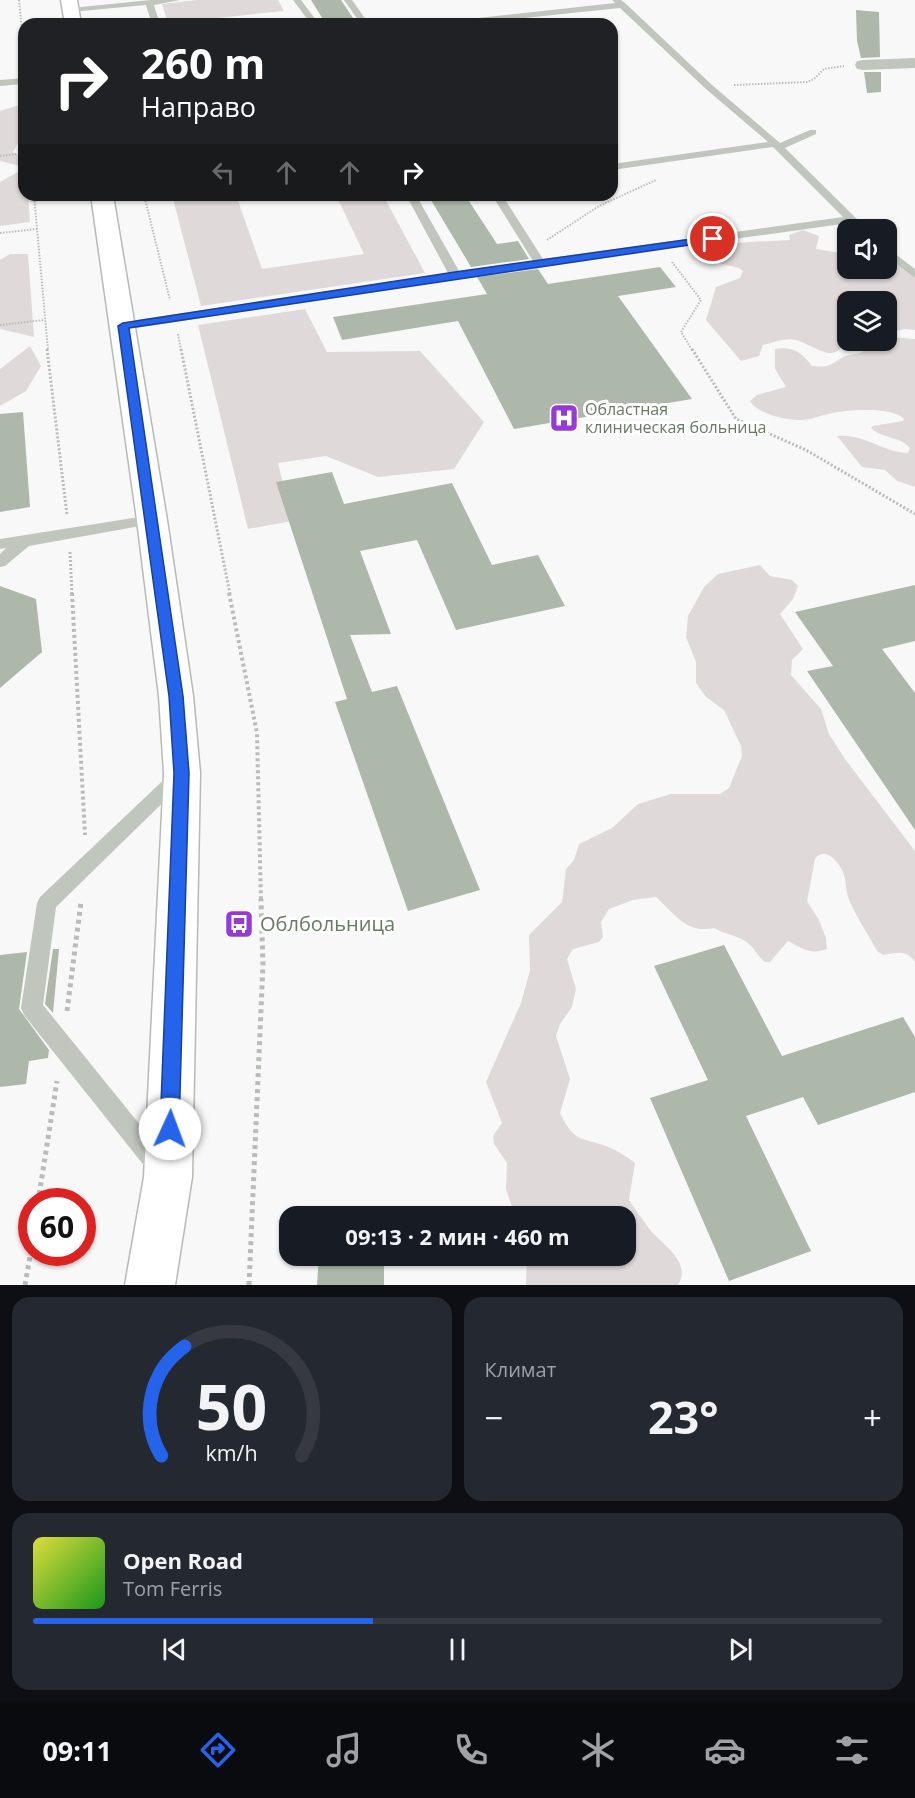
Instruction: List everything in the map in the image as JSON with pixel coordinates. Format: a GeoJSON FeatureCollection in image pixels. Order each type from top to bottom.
{"type":"FeatureCollection","features":[{"type":"Feature","properties":{"kind":"main road"},"geometry":{"type":"LineString","coordinates":[[103,201],[152,520],[176,696],[182,773],[168,1177],[150,1285]]}},
{"type":"Feature","properties":{"kind":"street"},"geometry":{"type":"LineString","coordinates":[[863,65],[915,63]]}},
{"type":"Feature","properties":{"kind":"lane"},"geometry":{"type":"LineString","coordinates":[[71,11],[176,0]]}},
{"type":"Feature","properties":{"kind":"lane"},"geometry":{"type":"LineString","coordinates":[[297,0],[310,18]]}},
{"type":"Feature","properties":{"kind":"lane"},"geometry":{"type":"LineString","coordinates":[[348,0],[361,18]]}},
{"type":"Feature","properties":{"kind":"lane"},"geometry":{"type":"LineString","coordinates":[[149,3],[154,18]]}},
{"type":"Feature","properties":{"kind":"lane"},"geometry":{"type":"LineString","coordinates":[[493,18],[619,3],[851,219]]}},
{"type":"Feature","properties":{"kind":"lane"},"geometry":{"type":"LineString","coordinates":[[0,83],[18,82]]}},
{"type":"Feature","properties":{"kind":"lane"},"geometry":{"type":"LineString","coordinates":[[618,166],[774,146],[813,132]]}},
{"type":"Feature","properties":{"kind":"lane"},"geometry":{"type":"LineString","coordinates":[[414,201],[455,275]]}},
{"type":"Feature","properties":{"kind":"lane"},"geometry":{"type":"LineString","coordinates":[[501,201],[540,263]]}},
{"type":"Feature","properties":{"kind":"lane"},"geometry":{"type":"LineString","coordinates":[[123,326],[455,275],[837,221]]}},
{"type":"Feature","properties":{"kind":"lane"},"geometry":{"type":"LineString","coordinates":[[897,259],[915,275]]}},
{"type":"Feature","properties":{"kind":"lane"},"geometry":{"type":"LineString","coordinates":[[0,544],[69,535],[152,520]]}},
{"type":"Feature","properties":{"kind":"lane"},"geometry":{"type":"LineString","coordinates":[[0,562],[24,542]]}},
{"type":"Feature","properties":{"kind":"lane"},"geometry":{"type":"LineString","coordinates":[[168,1177],[32,1008],[47,903],[182,773]]}},
{"type":"Feature","properties":{"kind":"path"},"geometry":{"type":"LineString","coordinates":[[19,0],[21,18]]}},
{"type":"Feature","properties":{"kind":"path"},"geometry":{"type":"LineString","coordinates":[[709,87],[807,82],[814,79],[824,69],[838,66]]}},
{"type":"Feature","properties":{"kind":"path"},"geometry":{"type":"LineString","coordinates":[[0,156],[18,154]]}},
{"type":"Feature","properties":{"kind":"path"},"geometry":{"type":"LineString","coordinates":[[618,195],[662,178]]}},
{"type":"Feature","properties":{"kind":"path"},"geometry":{"type":"LineString","coordinates":[[35,201],[44,320],[69,535],[86,866],[63,1047],[40,1188]]}},
{"type":"Feature","properties":{"kind":"path"},"geometry":{"type":"LineString","coordinates":[[146,201],[175,318],[257,733],[263,964],[249,1285]]}},
{"type":"Feature","properties":{"kind":"path"},"geometry":{"type":"LineString","coordinates":[[532,251],[583,213],[606,201]]}},
{"type":"Feature","properties":{"kind":"path"},"geometry":{"type":"LineString","coordinates":[[0,233],[37,229]]}},
{"type":"Feature","properties":{"kind":"path"},"geometry":{"type":"LineString","coordinates":[[667,246],[667,255],[701,300],[681,332],[736,419],[806,450],[915,514]]}},
{"type":"Feature","properties":{"kind":"path"},"geometry":{"type":"LineString","coordinates":[[0,325],[44,320]]}},
{"type":"Feature","properties":{"kind":"path"},"geometry":{"type":"LineString","coordinates":[[25,1285],[28,1266]]}},
{"type":"Feature","properties":{"kind":"shaded area"},"geometry":{"type":"Polygon","coordinates":[[[197,0],[278,0],[284,11],[216,18],[166,18],[162,4],[197,0]]]}},
{"type":"Feature","properties":{"kind":"shaded area"},"geometry":{"type":"Polygon","coordinates":[[[18,106],[18,143],[13,152],[18,156],[18,166],[0,161],[0,111],[18,106]]]}},
{"type":"Feature","properties":{"kind":"shaded area"},"geometry":{"type":"Polygon","coordinates":[[[18,173],[18,201],[28,201],[30,222],[0,226],[0,182],[18,173]]]}},
{"type":"Feature","properties":{"kind":"shaded area"},"geometry":{"type":"Polygon","coordinates":[[[174,201],[238,201],[262,269],[364,254],[339,201],[386,201],[425,273],[201,306],[174,201]]]}},
{"type":"Feature","properties":{"kind":"shaded area"},"geometry":{"type":"Polygon","coordinates":[[[803,230],[819,236],[816,249],[837,252],[837,279],[897,279],[898,257],[915,272],[915,330],[897,331],[897,291],[837,291],[838,351],[828,353],[800,341],[788,339],[763,345],[759,356],[741,361],[706,320],[716,287],[740,278],[743,271],[719,263],[710,248],[739,243],[790,240],[789,235],[803,230]]]}},
{"type":"Feature","properties":{"kind":"shaded area"},"geometry":{"type":"Polygon","coordinates":[[[10,254],[28,254],[34,337],[0,329],[0,260],[10,254]]]}},
{"type":"Feature","properties":{"kind":"shaded area"},"geometry":{"type":"Polygon","coordinates":[[[305,309],[327,352],[420,351],[484,422],[454,469],[378,477],[326,456],[278,463],[292,521],[248,529],[198,325],[305,309]]]}},
{"type":"Feature","properties":{"kind":"shaded area"},"geometry":{"type":"Polygon","coordinates":[[[897,337],[915,339],[915,487],[897,481],[885,470],[862,467],[837,436],[856,437],[908,453],[910,448],[906,444],[875,432],[871,428],[903,421],[904,419],[898,415],[889,412],[856,410],[795,420],[765,413],[750,401],[757,395],[786,387],[775,369],[775,349],[792,350],[805,357],[812,366],[822,367],[845,356],[862,352],[897,351],[897,337]]]}},
{"type":"Feature","properties":{"kind":"shaded area"},"geometry":{"type":"Polygon","coordinates":[[[30,346],[41,366],[26,391],[0,406],[0,369],[30,346]]]}},
{"type":"Feature","properties":{"kind":"shaded area"},"geometry":{"type":"Polygon","coordinates":[[[760,565],[770,576],[792,580],[798,586],[793,599],[780,614],[803,649],[792,660],[791,675],[821,709],[829,734],[845,759],[915,851],[915,962],[905,954],[883,955],[877,951],[850,902],[842,870],[834,859],[826,854],[819,855],[815,859],[807,901],[819,920],[826,938],[827,949],[821,951],[807,950],[788,941],[770,962],[765,962],[745,941],[714,928],[704,929],[688,925],[656,897],[633,900],[609,909],[601,922],[603,937],[599,942],[573,949],[567,959],[576,989],[572,1007],[560,1024],[556,1036],[570,1079],[560,1113],[576,1135],[611,1148],[635,1163],[629,1200],[633,1206],[512,1206],[506,1189],[507,1163],[494,1144],[493,1136],[502,1123],[486,1082],[521,1003],[530,970],[529,935],[562,902],[566,869],[574,860],[579,844],[612,828],[638,804],[671,794],[720,794],[729,788],[742,756],[741,746],[724,710],[706,697],[696,683],[696,662],[686,637],[688,616],[704,587],[718,574],[760,565]]]}},
{"type":"Feature","properties":{"kind":"shaded area"},"geometry":{"type":"Polygon","coordinates":[[[636,1210],[651,1231],[679,1261],[681,1269],[678,1285],[526,1285],[527,1266],[636,1266],[636,1210]]]}},
{"type":"Feature","properties":{"kind":"building"},"geometry":{"type":"Polygon","coordinates":[[[311,0],[341,0],[353,18],[322,18],[311,0]]]}},
{"type":"Feature","properties":{"kind":"building"},"geometry":{"type":"Polygon","coordinates":[[[856,10],[879,12],[880,57],[861,58],[857,41],[856,10]]]}},
{"type":"Feature","properties":{"kind":"building"},"geometry":{"type":"Polygon","coordinates":[[[864,72],[881,72],[881,92],[867,93],[864,72]]]}},
{"type":"Feature","properties":{"kind":"building"},"geometry":{"type":"Polygon","coordinates":[[[432,201],[469,201],[497,244],[518,241],[529,259],[471,267],[432,201]]]}},
{"type":"Feature","properties":{"kind":"building"},"geometry":{"type":"Polygon","coordinates":[[[660,267],[676,287],[618,296],[692,399],[514,429],[458,321],[342,340],[333,317],[487,294],[477,277],[538,269],[548,284],[660,267]]]}},
{"type":"Feature","properties":{"kind":"building"},"geometry":{"type":"Polygon","coordinates":[[[23,412],[30,507],[0,512],[0,414],[23,412]]]}},
{"type":"Feature","properties":{"kind":"building"},"geometry":{"type":"Polygon","coordinates":[[[332,472],[344,504],[452,483],[492,565],[538,555],[565,606],[456,630],[417,540],[360,551],[391,634],[350,635],[372,692],[397,686],[480,890],[408,911],[335,702],[347,699],[276,482],[332,472]]]}},
{"type":"Feature","properties":{"kind":"building"},"geometry":{"type":"Polygon","coordinates":[[[915,585],[915,641],[882,649],[915,693],[915,830],[807,671],[833,666],[795,612],[915,585]]]}},
{"type":"Feature","properties":{"kind":"building"},"geometry":{"type":"Polygon","coordinates":[[[0,586],[36,599],[42,652],[0,688],[0,586]]]}},
{"type":"Feature","properties":{"kind":"building"},"geometry":{"type":"Polygon","coordinates":[[[724,945],[782,1056],[903,1017],[915,1037],[915,1092],[818,1125],[803,1097],[746,1116],[811,1251],[729,1281],[650,1098],[708,1080],[654,966],[724,945]]]}},
{"type":"Feature","properties":{"kind":"building"},"geometry":{"type":"Polygon","coordinates":[[[53,949],[59,949],[53,1013],[45,1004],[53,949]]]}},
{"type":"Feature","properties":{"kind":"building"},"geometry":{"type":"Polygon","coordinates":[[[27,952],[19,1009],[49,1050],[48,1058],[29,1061],[26,1084],[0,1087],[0,955],[27,952]]]}},
{"type":"Feature","properties":{"kind":"building"},"geometry":{"type":"Polygon","coordinates":[[[318,1266],[384,1266],[384,1285],[317,1285],[318,1266]]]}},
{"type":"Feature","properties":{"kind":"place","name":"Областная клиническая больница"},"geometry":{"type":"Point","coordinates":[564,418]}},
{"type":"Feature","properties":{"kind":"place","name":"Облбольница"},"geometry":{"type":"Point","coordinates":[239,924]}},
{"type":"Feature","properties":{"kind":"route"},"geometry":{"type":"LineString","coordinates":[[170,1129],[182,773],[176,696],[123,326],[455,275],[713,239]]}}]}
